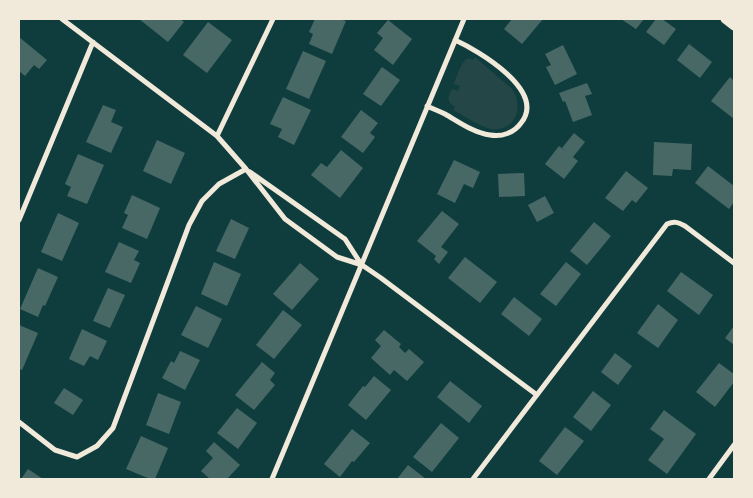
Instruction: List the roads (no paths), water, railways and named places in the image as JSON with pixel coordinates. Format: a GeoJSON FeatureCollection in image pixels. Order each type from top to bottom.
{"type":"FeatureCollection","features":[{"type":"Feature","properties":{"kind":"street"},"geometry":{"type":"LineString","coordinates":[[62,19],[217,136],[246,168],[285,219],[337,257],[362,265],[382,278],[537,395]]}},
{"type":"Feature","properties":{"kind":"street"},"geometry":{"type":"LineString","coordinates":[[217,136],[273,19]]}},
{"type":"Feature","properties":{"kind":"street"},"geometry":{"type":"LineString","coordinates":[[272,479],[464,19]]}},
{"type":"Feature","properties":{"kind":"street"},"geometry":{"type":"LineString","coordinates":[[725,19],[734,26]]}},
{"type":"Feature","properties":{"kind":"street"},"geometry":{"type":"LineString","coordinates":[[427,106],[489,135],[498,136],[506,134],[520,125],[524,119],[527,103],[521,89],[515,82],[476,50],[455,40]]}},
{"type":"Feature","properties":{"kind":"street"},"geometry":{"type":"LineString","coordinates":[[19,220],[93,42]]}},
{"type":"Feature","properties":{"kind":"street"},"geometry":{"type":"LineString","coordinates":[[246,168],[345,239],[362,265]]}},
{"type":"Feature","properties":{"kind":"street"},"geometry":{"type":"LineString","coordinates":[[19,422],[55,450],[77,457],[97,446],[113,428],[189,225],[202,201],[219,184],[246,168]]}},
{"type":"Feature","properties":{"kind":"street"},"geometry":{"type":"LineString","coordinates":[[19,200],[25,205]]}},
{"type":"Feature","properties":{"kind":"street"},"geometry":{"type":"LineString","coordinates":[[473,479],[667,224],[676,222],[685,226],[734,263]]}},
{"type":"Feature","properties":{"kind":"street"},"geometry":{"type":"LineString","coordinates":[[708,479],[734,445]]}}]}
